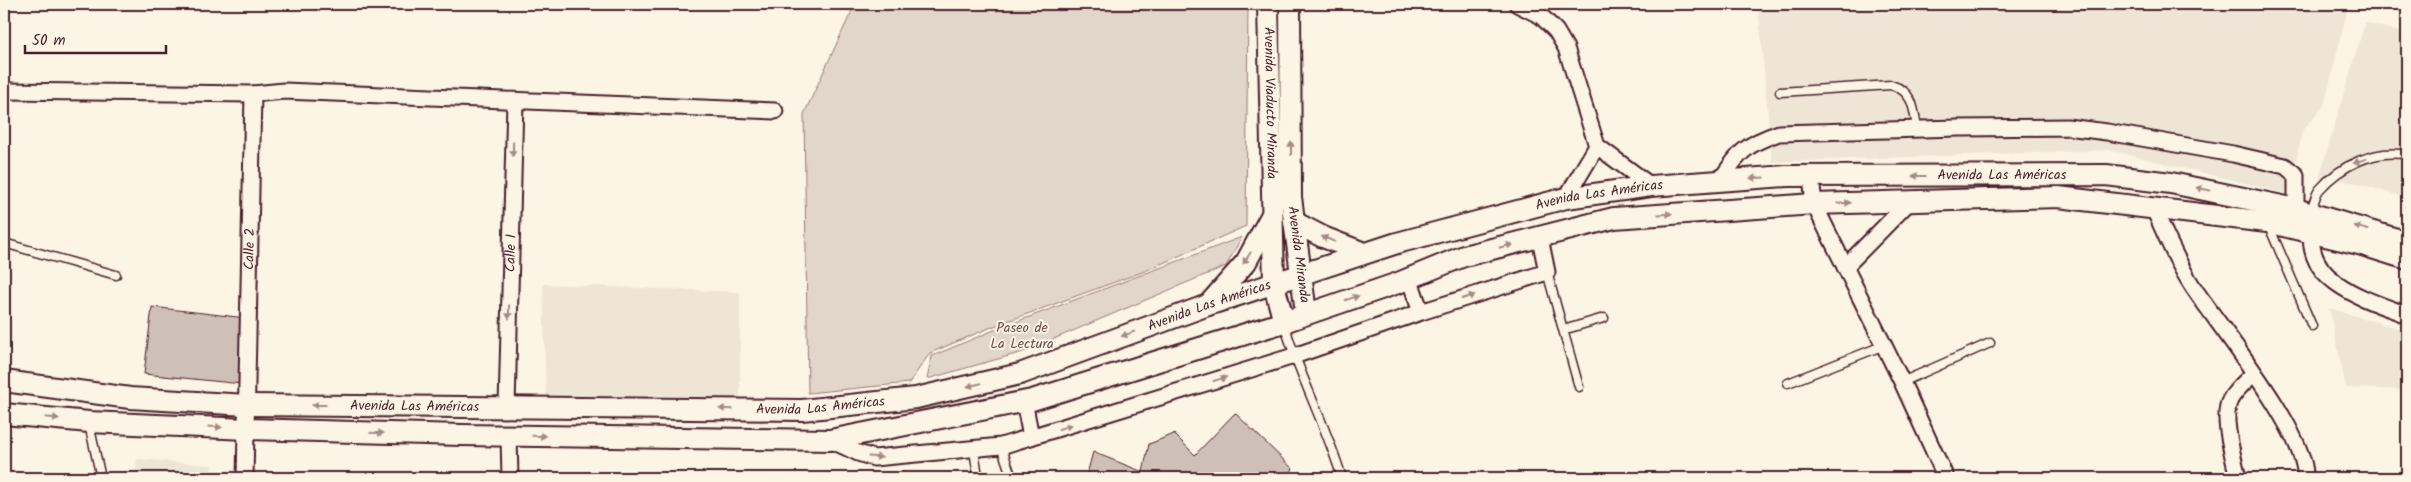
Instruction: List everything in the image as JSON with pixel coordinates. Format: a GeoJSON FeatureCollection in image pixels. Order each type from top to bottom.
{"type":"FeatureCollection","features":[{"type":"Feature","properties":{"kind":"street","name":"Avenida Viaducto Miranda"},"geometry":{"type":"LineString","coordinates":[[1268,4],[1271,209]]}},
{"type":"Feature","properties":{"kind":"street","name":"Avenida Viaducto Miranda"},"geometry":{"type":"LineString","coordinates":[[1290,4],[1291,197]]}},
{"type":"Feature","properties":{"kind":"street"},"geometry":{"type":"LineString","coordinates":[[1517,4],[1541,16],[1556,31],[1566,48],[1597,146],[1651,186]]}},
{"type":"Feature","properties":{"kind":"street"},"geometry":{"type":"LineString","coordinates":[[4,91],[253,94],[284,91],[775,111]]}},
{"type":"Feature","properties":{"kind":"street","name":"Calle 2"},"geometry":{"type":"LineString","coordinates":[[245,478],[253,94]]}},
{"type":"Feature","properties":{"kind":"street","name":"Calle 1"},"geometry":{"type":"LineString","coordinates":[[507,406],[515,101]]}},
{"type":"Feature","properties":{"kind":"street"},"geometry":{"type":"LineString","coordinates":[[1720,181],[1737,156],[1756,141],[1779,133],[2067,127],[2233,154],[2285,166],[2296,175],[2303,211]]}},
{"type":"Feature","properties":{"kind":"street"},"geometry":{"type":"LineString","coordinates":[[1566,198],[1597,146]]}},
{"type":"Feature","properties":{"kind":"street","name":"Avenida Las Américas"},"geometry":{"type":"LineString","coordinates":[[4,381],[130,398],[247,405],[802,410],[916,398],[1020,374],[1208,305],[1274,285],[1300,274],[1364,253],[1566,198],[1651,186],[1720,181],[1812,177],[2106,175],[2171,183],[2303,211],[2407,242]]}},
{"type":"Feature","properties":{"kind":"street"},"geometry":{"type":"LineString","coordinates":[[1812,177],[1814,204],[1882,346],[1902,382],[1946,478]]}},
{"type":"Feature","properties":{"kind":"street","name":"Avenida Miranda"},"geometry":{"type":"LineString","coordinates":[[1291,197],[1306,313]]}},
{"type":"Feature","properties":{"kind":"street","name":"Avenida Las Américas"},"geometry":{"type":"LineString","coordinates":[[4,414],[89,422],[247,429],[509,436],[830,440],[1024,401],[1284,322],[1409,278],[1464,256],[1614,218],[1814,204],[2058,197],[2267,222],[2359,244],[2407,259]]}},
{"type":"Feature","properties":{"kind":"street"},"geometry":{"type":"LineString","coordinates":[[1845,267],[1909,202]]}},
{"type":"Feature","properties":{"kind":"street","name":"Avenida Miranda"},"geometry":{"type":"LineString","coordinates":[[1271,209],[1274,285],[1284,322]]}},
{"type":"Feature","properties":{"kind":"street"},"geometry":{"type":"LineString","coordinates":[[1208,305],[1246,262],[1271,209]]}},
{"type":"Feature","properties":{"kind":"street"},"geometry":{"type":"LineString","coordinates":[[2154,209],[2174,255],[2193,286],[2282,415],[2301,454],[2305,478]]}},
{"type":"Feature","properties":{"kind":"street"},"geometry":{"type":"LineString","coordinates":[[1294,222],[1323,237],[1364,253]]}},
{"type":"Feature","properties":{"kind":"street"},"geometry":{"type":"LineString","coordinates":[[2312,232],[2310,242],[2317,262],[2341,288],[2407,315]]}},
{"type":"Feature","properties":{"kind":"street"},"geometry":{"type":"LineString","coordinates":[[830,440],[874,458],[1001,446],[1294,356],[1421,312],[1547,272],[1540,238]]}},
{"type":"Feature","properties":{"kind":"street"},"geometry":{"type":"LineString","coordinates":[[1409,278],[1421,312]]}},
{"type":"Feature","properties":{"kind":"street"},"geometry":{"type":"LineString","coordinates":[[2238,478],[2227,422],[2227,407],[2235,393],[2254,373]]}},
{"type":"Feature","properties":{"kind":"street"},"geometry":{"type":"LineString","coordinates":[[1024,401],[1031,437]]}},
{"type":"Feature","properties":{"kind":"street"},"geometry":{"type":"LineString","coordinates":[[509,436],[510,478]]}},
{"type":"Feature","properties":{"kind":"lane"},"geometry":{"type":"LineString","coordinates":[[1780,92],[1891,85],[1903,88],[1909,96],[1917,129]]}},
{"type":"Feature","properties":{"kind":"lane"},"geometry":{"type":"LineString","coordinates":[[2303,211],[2318,191],[2338,172],[2352,163],[2374,156],[2407,155]]}},
{"type":"Feature","properties":{"kind":"lane"},"geometry":{"type":"LineString","coordinates":[[2267,222],[2312,326]]}},
{"type":"Feature","properties":{"kind":"lane"},"geometry":{"type":"LineString","coordinates":[[4,243],[116,275]]}},
{"type":"Feature","properties":{"kind":"lane"},"geometry":{"type":"LineString","coordinates":[[1547,272],[1579,387]]}},
{"type":"Feature","properties":{"kind":"lane"},"geometry":{"type":"LineString","coordinates":[[1563,330],[1604,318]]}},
{"type":"Feature","properties":{"kind":"lane"},"geometry":{"type":"LineString","coordinates":[[1284,322],[1294,356],[1342,478]]}},
{"type":"Feature","properties":{"kind":"lane"},"geometry":{"type":"LineString","coordinates":[[1902,382],[1990,343]]}},
{"type":"Feature","properties":{"kind":"lane"},"geometry":{"type":"LineString","coordinates":[[1788,383],[1882,346]]}},
{"type":"Feature","properties":{"kind":"lane"},"geometry":{"type":"LineString","coordinates":[[89,422],[101,478]]}},
{"type":"Feature","properties":{"kind":"lane"},"geometry":{"type":"LineString","coordinates":[[1001,446],[1012,478]]}},
{"type":"Feature","properties":{"kind":"lane"},"geometry":{"type":"LineString","coordinates":[[974,450],[978,476]]}},
{"type":"Feature","properties":{"kind":"shaded area"},"geometry":{"type":"Polygon","coordinates":[[[1758,4],[2349,4],[2324,106],[2303,129],[2289,194],[2109,150],[1772,162],[1758,4]]]}},
{"type":"Feature","properties":{"kind":"shaded area"},"geometry":{"type":"Polygon","coordinates":[[[2365,22],[2407,34],[2407,198],[2352,182],[2319,178],[2365,22]]]}},
{"type":"Feature","properties":{"kind":"shaded area"},"geometry":{"type":"Polygon","coordinates":[[[543,284],[740,292],[740,406],[546,401],[543,284]]]}},
{"type":"Feature","properties":{"kind":"shaded area"},"geometry":{"type":"Polygon","coordinates":[[[2329,308],[2407,331],[2407,390],[2346,388],[2329,308]]]}},
{"type":"Feature","properties":{"kind":"shaded area"},"geometry":{"type":"Polygon","coordinates":[[[137,459],[212,465],[211,478],[135,478],[137,459]]]}},
{"type":"Feature","properties":{"kind":"green space"},"geometry":{"type":"Polygon","coordinates":[[[855,4],[1248,4],[1246,226],[1145,271],[994,326],[930,353],[909,383],[808,393],[804,114],[855,4]]]}},
{"type":"Feature","properties":{"kind":"green space","name":"Paseo de La Lectura"},"geometry":{"type":"Polygon","coordinates":[[[1242,237],[1226,266],[1023,352],[927,379],[932,356],[992,331],[1242,237]]]}},
{"type":"Feature","properties":{"kind":"building"},"geometry":{"type":"Polygon","coordinates":[[[152,307],[246,318],[242,384],[144,374],[152,307]]]}},
{"type":"Feature","properties":{"kind":"building"},"geometry":{"type":"Polygon","coordinates":[[[1235,413],[1293,469],[1285,478],[1086,478],[1093,452],[1143,472],[1149,444],[1174,434],[1195,455],[1235,413]]]}}]}
